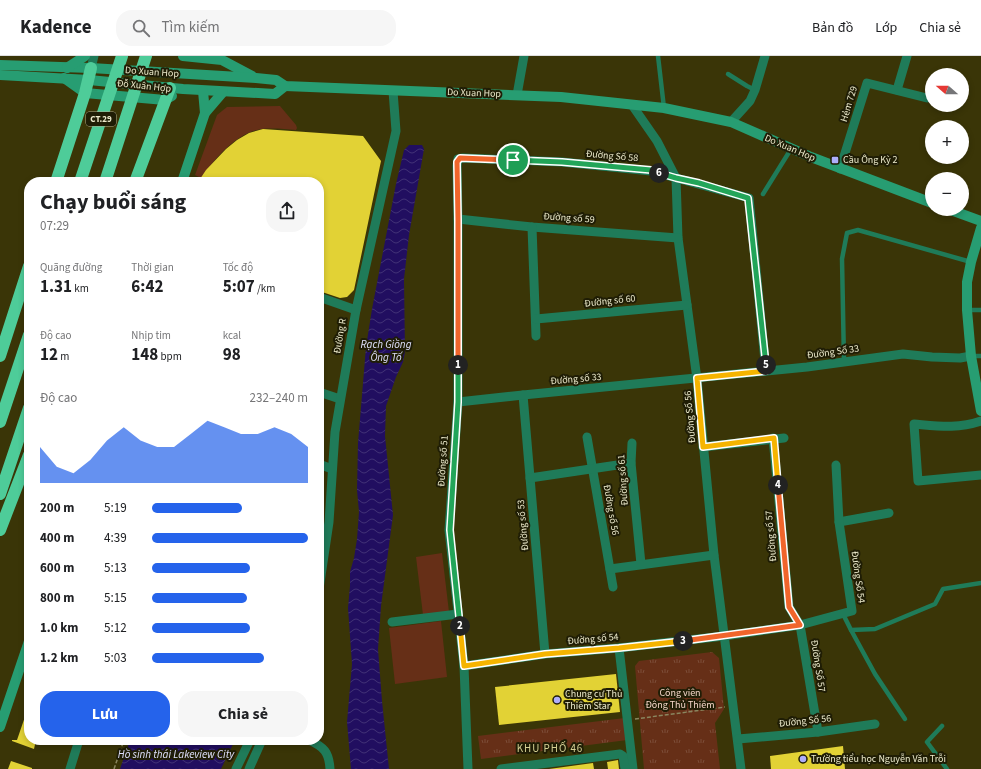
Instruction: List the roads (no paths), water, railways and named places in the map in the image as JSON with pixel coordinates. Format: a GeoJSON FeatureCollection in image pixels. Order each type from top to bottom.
{"type":"FeatureCollection","features":[{"type":"Feature","properties":{"kind":"highway","name":"CT.29"},"geometry":{"type":"LineString","coordinates":[[82,177],[122,56]]}},
{"type":"Feature","properties":{"kind":"highway","name":"CT.29"},"geometry":{"type":"LineString","coordinates":[[107,177],[146,56]]}},
{"type":"Feature","properties":{"kind":"highway"},"geometry":{"type":"LineString","coordinates":[[58,177],[90,74]]}},
{"type":"Feature","properties":{"kind":"highway"},"geometry":{"type":"LineString","coordinates":[[137,177],[170,88]]}},
{"type":"Feature","properties":{"kind":"highway"},"geometry":{"type":"LineString","coordinates":[[0,356],[24,282]]}},
{"type":"Feature","properties":{"kind":"highway"},"geometry":{"type":"LineString","coordinates":[[0,422],[24,350]]}},
{"type":"Feature","properties":{"kind":"highway"},"geometry":{"type":"LineString","coordinates":[[0,494],[24,423]]}},
{"type":"Feature","properties":{"kind":"highway"},"geometry":{"type":"LineString","coordinates":[[0,530],[24,468]]}},
{"type":"Feature","properties":{"kind":"main road"},"geometry":{"type":"LineString","coordinates":[[67,68],[85,56]]}},
{"type":"Feature","properties":{"kind":"main road"},"geometry":{"type":"LineString","coordinates":[[183,56],[222,58],[256,78]]}},
{"type":"Feature","properties":{"kind":"main road"},"geometry":{"type":"LineString","coordinates":[[219,76],[222,58]]}},
{"type":"Feature","properties":{"kind":"main road","name":"Do Xuan Hop"},"geometry":{"type":"LineString","coordinates":[[0,65],[67,68],[90,74],[256,78],[276,80],[285,86],[561,97],[664,108],[731,122],[840,169],[925,200]]}},
{"type":"Feature","properties":{"kind":"main road","name":"Đỗ Xuân Hợp"},"geometry":{"type":"LineString","coordinates":[[0,74],[64,78],[90,74],[183,90],[223,92],[275,94],[285,86]]}},
{"type":"Feature","properties":{"kind":"main road"},"geometry":{"type":"LineString","coordinates":[[64,78],[85,93],[165,100],[183,90]]}},
{"type":"Feature","properties":{"kind":"main road"},"geometry":{"type":"LineString","coordinates":[[202,91],[205,113]]}},
{"type":"Feature","properties":{"kind":"main road"},"geometry":{"type":"LineString","coordinates":[[184,177],[205,113],[223,92]]}},
{"type":"Feature","properties":{"kind":"main road"},"geometry":{"type":"LineString","coordinates":[[966,216],[977,220],[977,231],[979,237]]}},
{"type":"Feature","properties":{"kind":"main road"},"geometry":{"type":"LineString","coordinates":[[981,228],[967,282],[967,310],[976,356],[981,411]]}},
{"type":"Feature","properties":{"kind":"main road"},"geometry":{"type":"LineString","coordinates":[[0,727],[24,656]]}},
{"type":"Feature","properties":{"kind":"street"},"geometry":{"type":"LineString","coordinates":[[90,74],[94,56]]}},
{"type":"Feature","properties":{"kind":"street"},"geometry":{"type":"LineString","coordinates":[[517,95],[524,56]]}},
{"type":"Feature","properties":{"kind":"street"},"geometry":{"type":"LineString","coordinates":[[731,122],[750,101],[755,90],[765,56]]}},
{"type":"Feature","properties":{"kind":"street"},"geometry":{"type":"LineString","coordinates":[[897,90],[907,56]]}},
{"type":"Feature","properties":{"kind":"street","name":"Hẻm 729"},"geometry":{"type":"LineString","coordinates":[[840,169],[866,83],[925,97]]}},
{"type":"Feature","properties":{"kind":"street","name":"Đường R"},"geometry":{"type":"LineString","coordinates":[[324,535],[329,522],[334,432],[356,310],[396,131],[393,90]]}},
{"type":"Feature","properties":{"kind":"street","name":"Đường Số 56"},"geometry":{"type":"LineString","coordinates":[[632,105],[657,141],[676,178],[678,238],[697,378],[714,555],[738,739],[740,769]]}},
{"type":"Feature","properties":{"kind":"street","name":"Đường số 51"},"geometry":{"type":"LineString","coordinates":[[463,158],[460,158],[457,162],[458,402],[450,530],[464,666],[468,769]]}},
{"type":"Feature","properties":{"kind":"street","name":"Đường Số 58"},"geometry":{"type":"LineString","coordinates":[[463,158],[562,162],[651,170],[748,198],[766,371]]}},
{"type":"Feature","properties":{"kind":"street","name":"Đường số 59"},"geometry":{"type":"LineString","coordinates":[[458,220],[678,238]]}},
{"type":"Feature","properties":{"kind":"street"},"geometry":{"type":"LineString","coordinates":[[532,227],[536,336]]}},
{"type":"Feature","properties":{"kind":"street"},"geometry":{"type":"LineString","coordinates":[[324,299],[356,310]]}},
{"type":"Feature","properties":{"kind":"street","name":"Đường số 60"},"geometry":{"type":"LineString","coordinates":[[536,319],[687,305]]}},
{"type":"Feature","properties":{"kind":"street","name":"Đường Số 33"},"geometry":{"type":"LineString","coordinates":[[697,378],[807,367],[903,354],[932,358],[960,358],[976,356]]}},
{"type":"Feature","properties":{"kind":"street","name":"Đường số 33"},"geometry":{"type":"LineString","coordinates":[[458,402],[697,378]]}},
{"type":"Feature","properties":{"kind":"street"},"geometry":{"type":"LineString","coordinates":[[324,394],[340,399]]}},
{"type":"Feature","properties":{"kind":"street","name":"Đường số 53"},"geometry":{"type":"LineString","coordinates":[[523,395],[545,654]]}},
{"type":"Feature","properties":{"kind":"street"},"geometry":{"type":"LineString","coordinates":[[981,421],[968,426],[959,427],[914,424],[918,481],[981,475]]}},
{"type":"Feature","properties":{"kind":"street","name":"Đường số 56"},"geometry":{"type":"LineString","coordinates":[[587,438],[613,588]]}},
{"type":"Feature","properties":{"kind":"street","name":"Đường số 57"},"geometry":{"type":"LineString","coordinates":[[774,438],[789,607]]}},
{"type":"Feature","properties":{"kind":"street"},"geometry":{"type":"LineString","coordinates":[[703,447],[784,438]]}},
{"type":"Feature","properties":{"kind":"street","name":"Đường số 61"},"geometry":{"type":"LineString","coordinates":[[632,442],[631,463],[641,564]]}},
{"type":"Feature","properties":{"kind":"street"},"geometry":{"type":"LineString","coordinates":[[530,478],[631,463]]}},
{"type":"Feature","properties":{"kind":"street","name":"Đường Số 54"},"geometry":{"type":"LineString","coordinates":[[836,465],[839,522],[852,611],[843,614]]}},
{"type":"Feature","properties":{"kind":"street"},"geometry":{"type":"LineString","coordinates":[[324,466],[332,469]]}},
{"type":"Feature","properties":{"kind":"street"},"geometry":{"type":"LineString","coordinates":[[839,522],[889,514]]}},
{"type":"Feature","properties":{"kind":"street"},"geometry":{"type":"LineString","coordinates":[[610,568],[714,555]]}},
{"type":"Feature","properties":{"kind":"street","name":"Đường Số 57"},"geometry":{"type":"LineString","coordinates":[[789,607],[800,625],[818,732]]}},
{"type":"Feature","properties":{"kind":"street"},"geometry":{"type":"LineString","coordinates":[[392,622],[458,614]]}},
{"type":"Feature","properties":{"kind":"street"},"geometry":{"type":"LineString","coordinates":[[724,636],[800,625],[843,614]]}},
{"type":"Feature","properties":{"kind":"street","name":"Đường số 54"},"geometry":{"type":"LineString","coordinates":[[464,666],[545,654],[619,648],[724,636]]}},
{"type":"Feature","properties":{"kind":"street"},"geometry":{"type":"LineString","coordinates":[[619,648],[633,769]]}},
{"type":"Feature","properties":{"kind":"street","name":"Đường Số 56"},"geometry":{"type":"LineString","coordinates":[[738,739],[818,732],[875,724]]}},
{"type":"Feature","properties":{"kind":"street"},"geometry":{"type":"LineString","coordinates":[[70,769],[78,745]]}},
{"type":"Feature","properties":{"kind":"street"},"geometry":{"type":"LineString","coordinates":[[236,769],[248,745]]}},
{"type":"Feature","properties":{"kind":"street"},"geometry":{"type":"LineString","coordinates":[[249,769],[260,745]]}},
{"type":"Feature","properties":{"kind":"street"},"geometry":{"type":"LineString","coordinates":[[318,745],[324,748],[329,757],[330,769]]}},
{"type":"Feature","properties":{"kind":"street"},"geometry":{"type":"LineString","coordinates":[[501,769],[620,754],[623,756],[625,769]]}},
{"type":"Feature","properties":{"kind":"lane"},"geometry":{"type":"LineString","coordinates":[[658,56],[664,108]]}},
{"type":"Feature","properties":{"kind":"lane"},"geometry":{"type":"LineString","coordinates":[[728,74],[755,90]]}},
{"type":"Feature","properties":{"kind":"lane"},"geometry":{"type":"LineString","coordinates":[[762,194],[791,149]]}},
{"type":"Feature","properties":{"kind":"lane"},"geometry":{"type":"LineString","coordinates":[[844,362],[842,259],[847,234],[858,230],[971,262]]}},
{"type":"Feature","properties":{"kind":"lane"},"geometry":{"type":"LineString","coordinates":[[967,310],[981,310]]}},
{"type":"Feature","properties":{"kind":"lane"},"geometry":{"type":"LineString","coordinates":[[851,630],[875,629],[935,604],[943,589],[981,583]]}},
{"type":"Feature","properties":{"kind":"lane"},"geometry":{"type":"LineString","coordinates":[[843,614],[875,674],[904,719]]}},
{"type":"Feature","properties":{"kind":"lane"},"geometry":{"type":"LineString","coordinates":[[942,726],[927,742],[947,769]]}},
{"type":"Feature","properties":{"kind":"water","name":"Rạch Giồng Ông Tố"},"geometry":{"type":"Polygon","coordinates":[[[409,145],[422,145],[424,149],[409,235],[404,279],[405,352],[403,362],[386,406],[385,436],[393,515],[381,606],[378,649],[389,769],[351,769],[347,722],[352,664],[348,608],[350,572],[357,539],[359,512],[357,490],[358,443],[366,347],[396,184],[404,150],[409,145]]]}},
{"type":"Feature","properties":{"kind":"water","name":"Hồ sinh thái Lakeview City"},"geometry":{"type":"Polygon","coordinates":[[[128,745],[233,745],[221,769],[120,769],[128,745]]]}},
{"type":"Feature","properties":{"kind":"place","name":"Cầu Ông Kỳ 2"},"geometry":{"type":"Point","coordinates":[835,160]}},
{"type":"Feature","properties":{"kind":"place","name":"Chung cư Thủ Thiêm Star"},"geometry":{"type":"Point","coordinates":[557,700]}},
{"type":"Feature","properties":{"kind":"place","name":"Trường tiểu học Nguyễn Văn Trỗi"},"geometry":{"type":"Point","coordinates":[803,759]}},
{"type":"Feature","properties":{"kind":"district","name":"KHU PHỐ 46"},"geometry":{"type":"Point","coordinates":[550,748]}},
{"type":"Feature","properties":{"kind":"park label","name":"Công viên Đông Thủ Thiêm"},"geometry":{"type":"Point","coordinates":[680,698]}}]}
